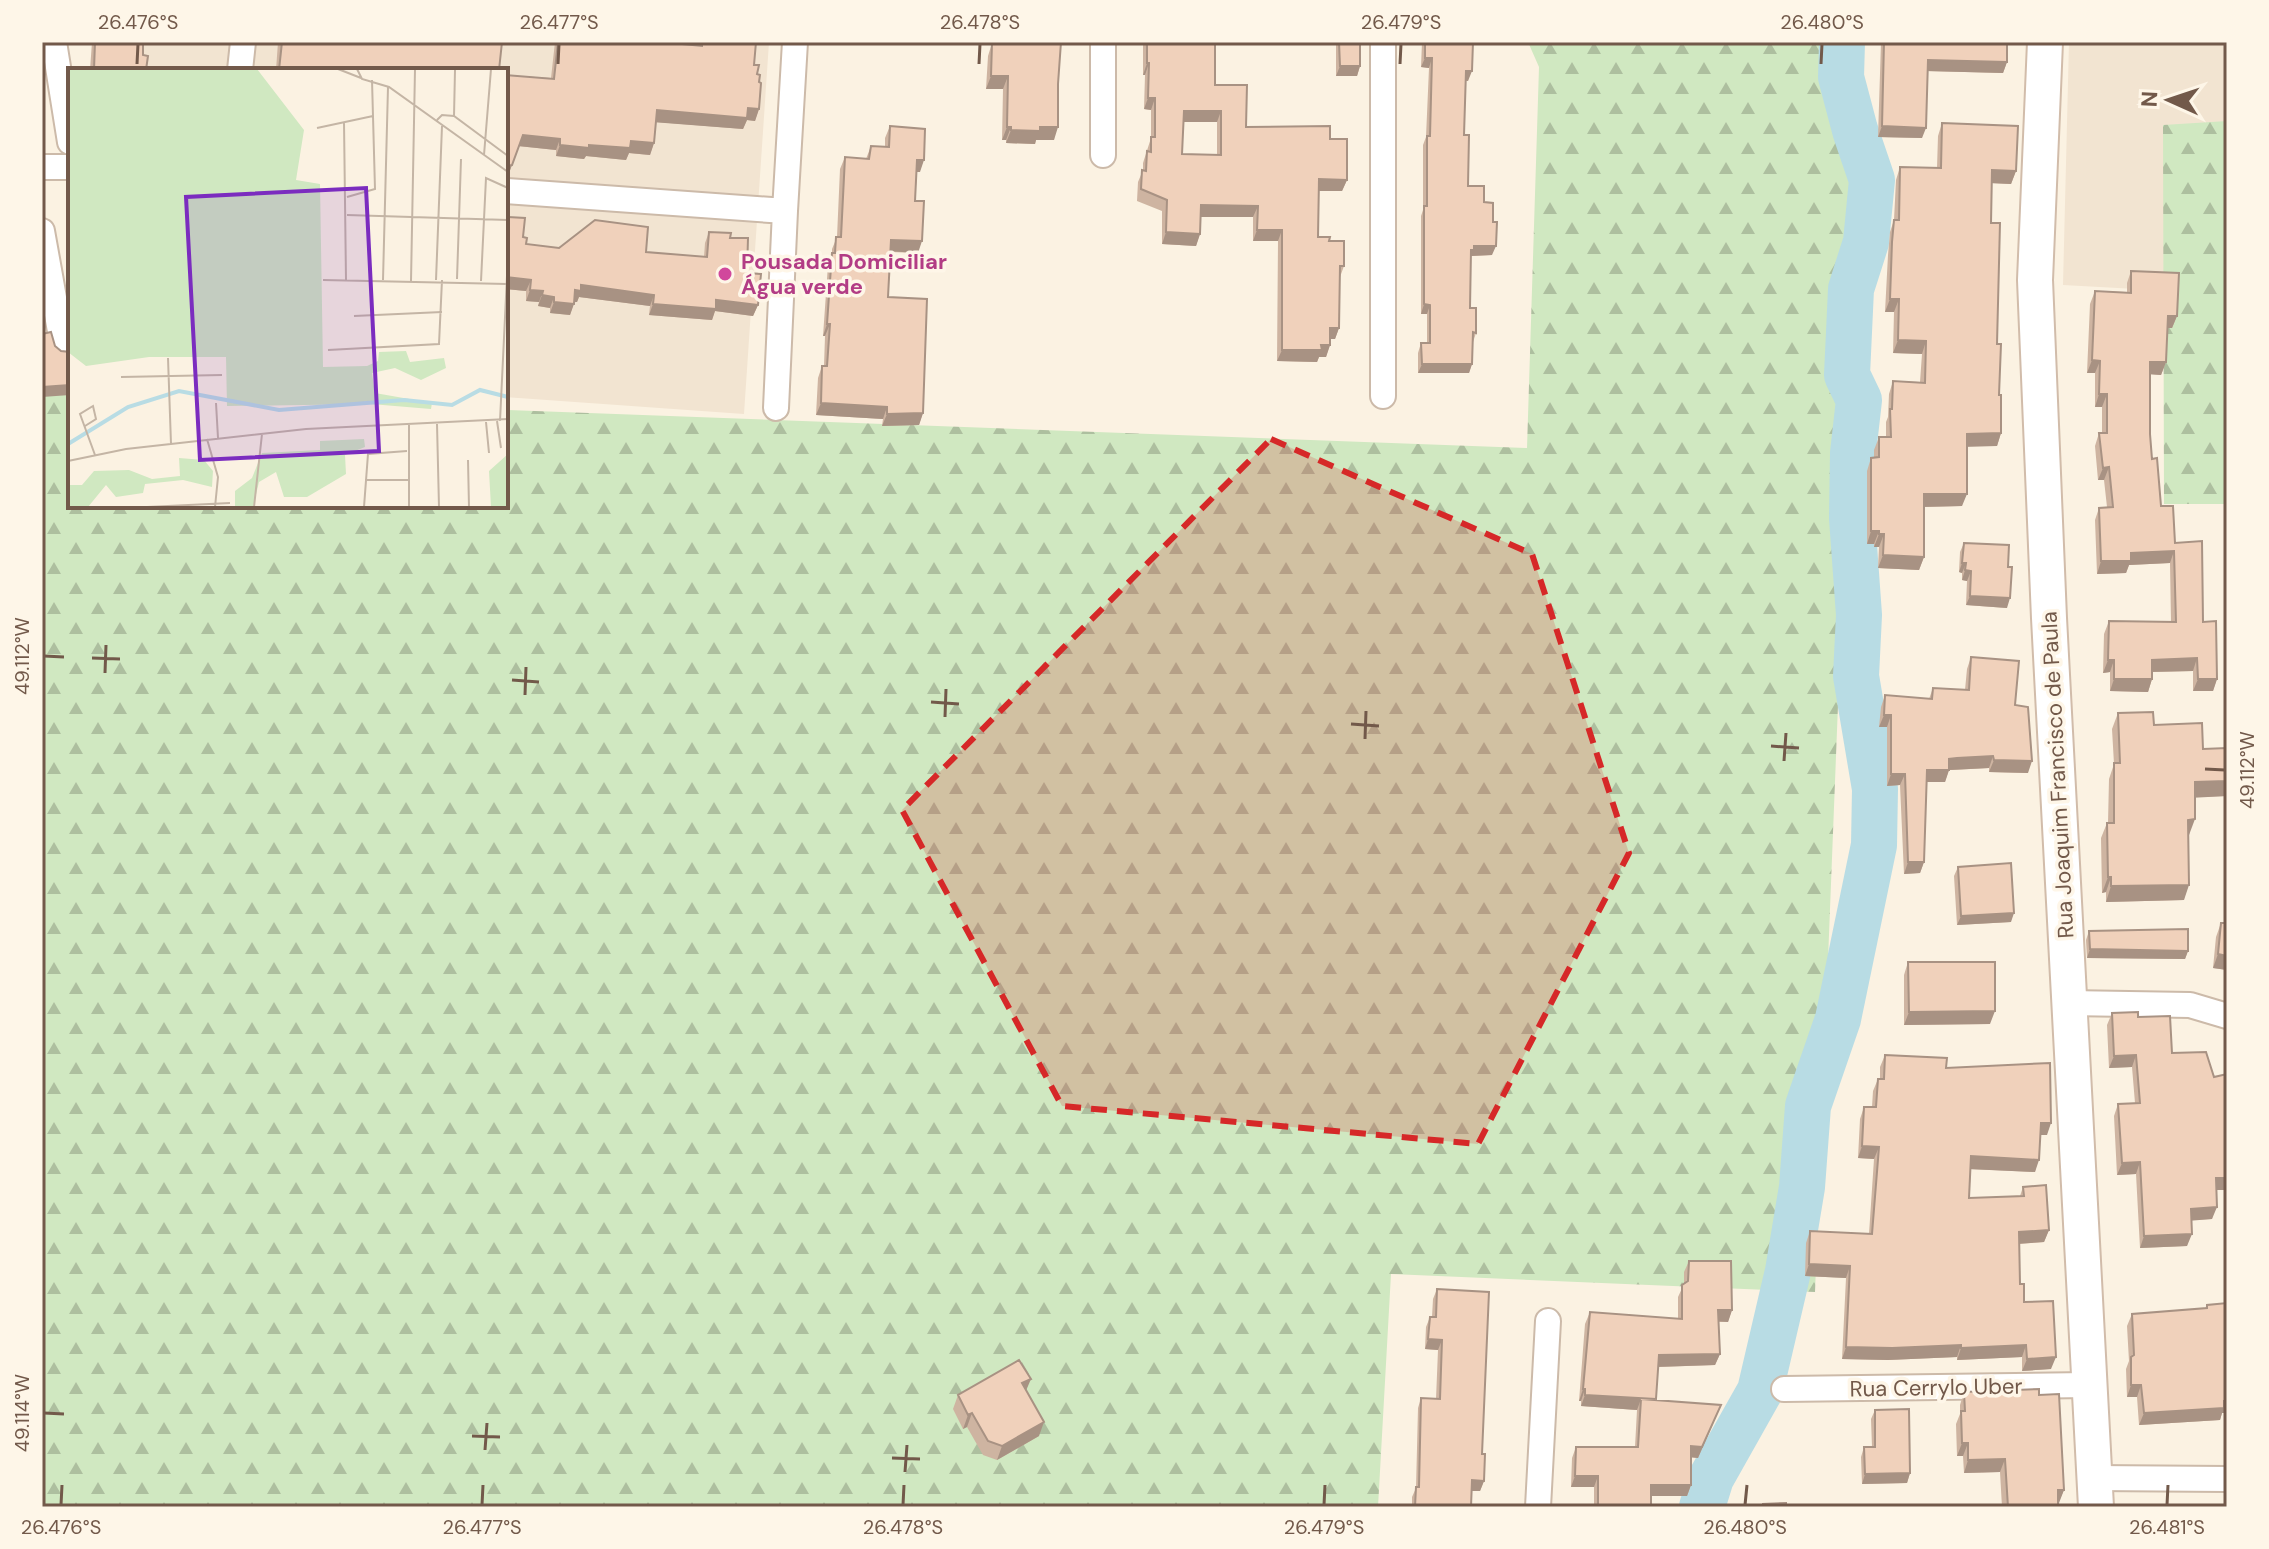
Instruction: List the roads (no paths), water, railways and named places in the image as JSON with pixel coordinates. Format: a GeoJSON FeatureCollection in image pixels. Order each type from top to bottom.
{"type":"FeatureCollection","features":[{"type":"Feature","properties":{"kind":"main road","name":"Rua Joaquim Francisco de Paula"},"geometry":{"type":"LineString","coordinates":[[2045,42],[2035,280],[2068,1003],[2095,1493]]}},
{"type":"Feature","properties":{"kind":"street"},"geometry":{"type":"LineString","coordinates":[[54,42],[68,130]]}},
{"type":"Feature","properties":{"kind":"street"},"geometry":{"type":"LineString","coordinates":[[240,68],[243,42]]}},
{"type":"Feature","properties":{"kind":"street"},"geometry":{"type":"LineString","coordinates":[[776,408],[795,42]]}},
{"type":"Feature","properties":{"kind":"street"},"geometry":{"type":"LineString","coordinates":[[1103,42],[1103,155]]}},
{"type":"Feature","properties":{"kind":"street"},"geometry":{"type":"LineString","coordinates":[[1383,42],[1383,396]]}},
{"type":"Feature","properties":{"kind":"street"},"geometry":{"type":"LineString","coordinates":[[42,167],[68,167]]}},
{"type":"Feature","properties":{"kind":"street"},"geometry":{"type":"LineString","coordinates":[[508,191],[785,211]]}},
{"type":"Feature","properties":{"kind":"street"},"geometry":{"type":"LineString","coordinates":[[42,231],[63,348]]}},
{"type":"Feature","properties":{"kind":"street"},"geometry":{"type":"LineString","coordinates":[[2068,1003],[2190,1005],[2227,1016]]}},
{"type":"Feature","properties":{"kind":"street"},"geometry":{"type":"LineString","coordinates":[[1538,1507],[1548,1321]]}},
{"type":"Feature","properties":{"kind":"street","name":"Rua Cerrylo Uber"},"geometry":{"type":"LineString","coordinates":[[1784,1389],[2088,1385]]}},
{"type":"Feature","properties":{"kind":"street"},"geometry":{"type":"LineString","coordinates":[[2095,1493],[2227,1479]]}},
{"type":"Feature","properties":{"kind":"waterway"},"geometry":{"type":"LineString","coordinates":[[1702,1507],[1711,1478],[1760,1391],[1788,1271],[1802,1187],[1808,1106],[1838,1019],[1874,845],[1875,789],[1856,676],[1859,615],[1852,518],[1853,453],[1859,400],[1847,375],[1851,289],[1866,242],[1872,180],[1841,77],[1842,42]]}},
{"type":"Feature","properties":{"kind":"place","name":"Pousada Domiciliar Água verde"},"geometry":{"type":"Point","coordinates":[725,274]}}]}
